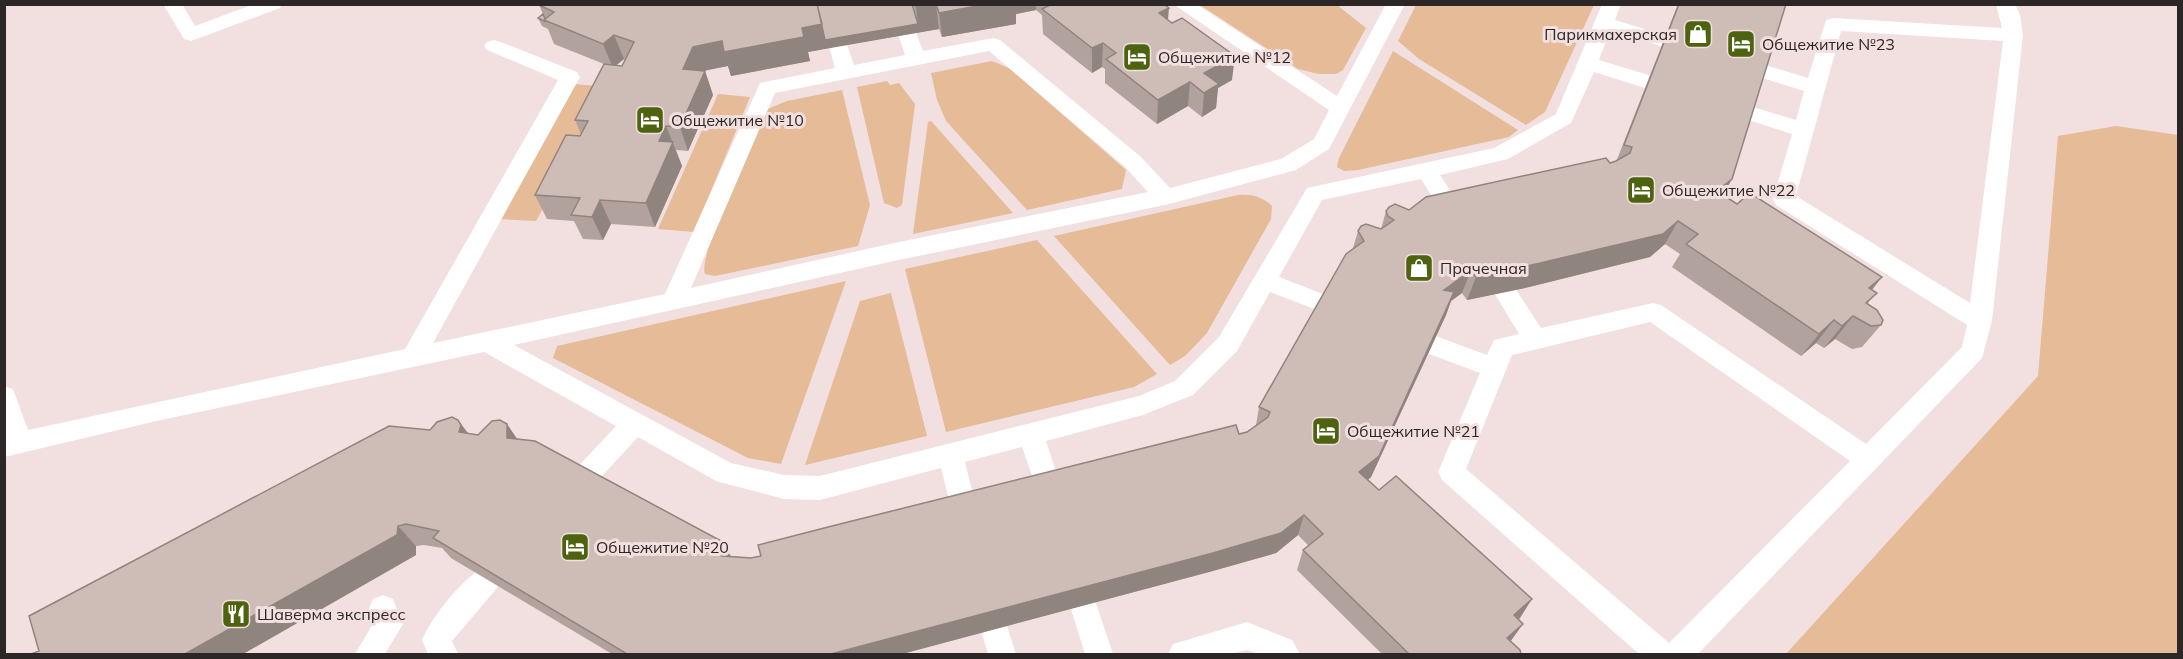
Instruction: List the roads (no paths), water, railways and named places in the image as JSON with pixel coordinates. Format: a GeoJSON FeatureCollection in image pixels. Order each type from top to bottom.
{"type":"FeatureCollection","features":[{"type":"Feature","properties":{"kind":"lane"},"geometry":{"type":"LineString","coordinates":[[172,4],[191,34],[273,4]]}},
{"type":"Feature","properties":{"kind":"lane"},"geometry":{"type":"LineString","coordinates":[[1182,4],[1341,109]]}},
{"type":"Feature","properties":{"kind":"lane"},"geometry":{"type":"LineString","coordinates":[[4,396],[12,444],[673,302],[894,252],[1165,197],[1288,165],[1322,144],[1396,4]]}},
{"type":"Feature","properties":{"kind":"lane"},"geometry":{"type":"LineString","coordinates":[[1679,654],[1973,351],[1980,321],[2013,35],[2010,15],[2005,4]]}},
{"type":"Feature","properties":{"kind":"lane"},"geometry":{"type":"LineString","coordinates":[[487,342],[725,473],[784,487],[820,488],[1143,405],[1184,388],[1228,344],[1315,194],[1500,154],[1564,118],[1608,14],[1664,41]]}},
{"type":"Feature","properties":{"kind":"lane"},"geometry":{"type":"LineString","coordinates":[[1980,321],[1784,199],[1833,24],[2013,35]]}},
{"type":"Feature","properties":{"kind":"lane"},"geometry":{"type":"LineString","coordinates":[[908,34],[916,59]]}},
{"type":"Feature","properties":{"kind":"lane"},"geometry":{"type":"LineString","coordinates":[[673,302],[767,88],[993,44],[1133,162],[1165,197]]}},
{"type":"Feature","properties":{"kind":"lane"},"geometry":{"type":"LineString","coordinates":[[414,356],[570,77],[494,46]]}},
{"type":"Feature","properties":{"kind":"lane"},"geometry":{"type":"LineString","coordinates":[[839,46],[846,72]]}},
{"type":"Feature","properties":{"kind":"lane"},"geometry":{"type":"LineString","coordinates":[[1588,63],[1648,82]]}},
{"type":"Feature","properties":{"kind":"lane"},"geometry":{"type":"LineString","coordinates":[[1759,70],[1815,87]]}},
{"type":"Feature","properties":{"kind":"lane"},"geometry":{"type":"LineString","coordinates":[[1746,112],[1803,130]]}},
{"type":"Feature","properties":{"kind":"lane"},"geometry":{"type":"LineString","coordinates":[[1288,165],[1315,194]]}},
{"type":"Feature","properties":{"kind":"lane"},"geometry":{"type":"LineString","coordinates":[[1426,170],[1455,213]]}},
{"type":"Feature","properties":{"kind":"lane"},"geometry":{"type":"LineString","coordinates":[[1265,280],[1325,304]]}},
{"type":"Feature","properties":{"kind":"lane"},"geometry":{"type":"LineString","coordinates":[[1505,291],[1536,340]]}},
{"type":"Feature","properties":{"kind":"lane"},"geometry":{"type":"LineString","coordinates":[[1660,654],[1451,472],[1503,347],[1653,312],[1868,459]]}},
{"type":"Feature","properties":{"kind":"lane"},"geometry":{"type":"LineString","coordinates":[[1433,345],[1494,368]]}},
{"type":"Feature","properties":{"kind":"lane"},"geometry":{"type":"LineString","coordinates":[[582,480],[635,423]]}},
{"type":"Feature","properties":{"kind":"lane"},"geometry":{"type":"LineString","coordinates":[[1031,433],[1050,493]]}},
{"type":"Feature","properties":{"kind":"lane"},"geometry":{"type":"LineString","coordinates":[[950,453],[965,515]]}},
{"type":"Feature","properties":{"kind":"lane"},"geometry":{"type":"LineString","coordinates":[[444,654],[436,640],[448,622],[487,579]]}},
{"type":"Feature","properties":{"kind":"lane"},"geometry":{"type":"LineString","coordinates":[[1084,606],[1099,654]]}},
{"type":"Feature","properties":{"kind":"lane"},"geometry":{"type":"LineString","coordinates":[[369,654],[389,624],[383,608]]}},
{"type":"Feature","properties":{"kind":"lane"},"geometry":{"type":"LineString","coordinates":[[1183,654],[1247,636],[1282,650],[1286,654]]}},
{"type":"Feature","properties":{"kind":"place","name":"Парикмахерская"},"geometry":{"type":"Point","coordinates":[1698,34]}},
{"type":"Feature","properties":{"kind":"place","name":"Общежитие №23"},"geometry":{"type":"Point","coordinates":[1741,44]}},
{"type":"Feature","properties":{"kind":"place","name":"Общежитие №12"},"geometry":{"type":"Point","coordinates":[1137,57]}},
{"type":"Feature","properties":{"kind":"place","name":"Общежитие №10"},"geometry":{"type":"Point","coordinates":[650,120]}},
{"type":"Feature","properties":{"kind":"place","name":"Общежитие №22"},"geometry":{"type":"Point","coordinates":[1641,190]}},
{"type":"Feature","properties":{"kind":"place","name":"Прачечная"},"geometry":{"type":"Point","coordinates":[1419,268]}},
{"type":"Feature","properties":{"kind":"place","name":"Общежитие №21"},"geometry":{"type":"Point","coordinates":[1326,431]}},
{"type":"Feature","properties":{"kind":"place","name":"Общежитие №20"},"geometry":{"type":"Point","coordinates":[575,547]}},
{"type":"Feature","properties":{"kind":"place","name":"Шаверма экспресс"},"geometry":{"type":"Point","coordinates":[236,614]}}]}
